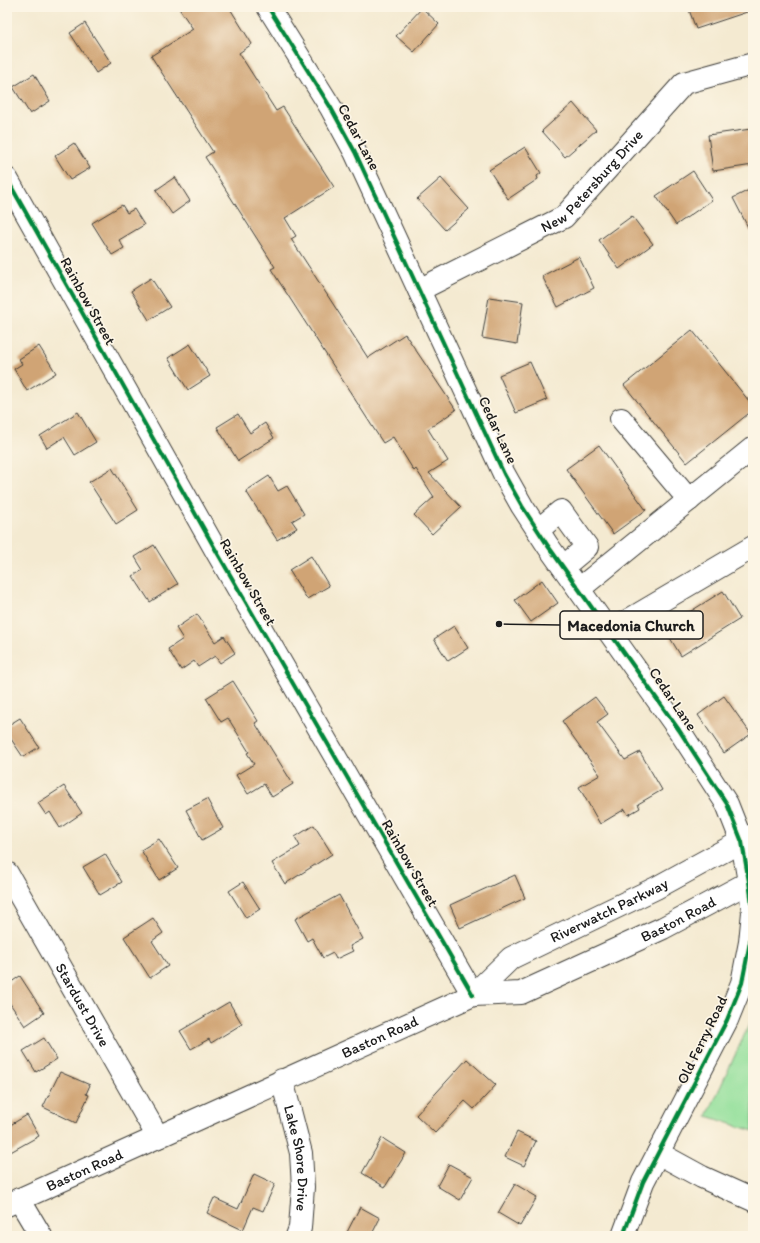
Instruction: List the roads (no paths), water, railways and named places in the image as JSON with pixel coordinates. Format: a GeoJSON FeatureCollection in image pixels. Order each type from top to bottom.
{"type":"FeatureCollection","features":[{"type":"Feature","properties":{"kind":"street","name":"Cedar Lane"},"geometry":{"type":"LineString","coordinates":[[268,7],[331,108],[355,152],[504,474],[538,530],[679,730],[747,838]]}},
{"type":"Feature","properties":{"kind":"street","name":"New Petersburg Drive"},"geometry":{"type":"LineString","coordinates":[[419,290],[564,216],[684,83],[753,64]]}},
{"type":"Feature","properties":{"kind":"street","name":"Rainbow Street"},"geometry":{"type":"LineString","coordinates":[[7,179],[214,548],[473,995]]}},
{"type":"Feature","properties":{"kind":"street"},"geometry":{"type":"LineString","coordinates":[[621,419],[689,500]]}},
{"type":"Feature","properties":{"kind":"street"},"geometry":{"type":"LineString","coordinates":[[579,589],[753,448]]}},
{"type":"Feature","properties":{"kind":"street"},"geometry":{"type":"LineString","coordinates":[[538,530],[561,511],[587,547],[563,566]]}},
{"type":"Feature","properties":{"kind":"street"},"geometry":{"type":"LineString","coordinates":[[610,632],[753,547]]}},
{"type":"Feature","properties":{"kind":"street","name":"Riverwatch Parkway"},"geometry":{"type":"LineString","coordinates":[[473,995],[511,958],[656,888],[747,838]]}},
{"type":"Feature","properties":{"kind":"street","name":"Old Ferry Road"},"geometry":{"type":"LineString","coordinates":[[623,1236],[643,1182],[727,1020],[742,982],[750,942],[753,912],[747,838]]}},
{"type":"Feature","properties":{"kind":"street","name":"Stardust Drive"},"geometry":{"type":"LineString","coordinates":[[7,873],[158,1137]]}},
{"type":"Feature","properties":{"kind":"street","name":"Baston Road"},"geometry":{"type":"LineString","coordinates":[[13,1202],[473,995],[520,993],[662,928],[751,881]]}},
{"type":"Feature","properties":{"kind":"street","name":"Lake Shore Drive"},"geometry":{"type":"LineString","coordinates":[[282,1080],[301,1153],[303,1187],[300,1228],[297,1236]]}},
{"type":"Feature","properties":{"kind":"street"},"geometry":{"type":"LineString","coordinates":[[658,1153],[702,1177],[753,1200]]}},
{"type":"Feature","properties":{"kind":"street"},"geometry":{"type":"LineString","coordinates":[[13,1202],[41,1236]]}},
{"type":"Feature","properties":{"kind":"place","name":"Macedonia Church"},"geometry":{"type":"Point","coordinates":[499,624]}}]}
